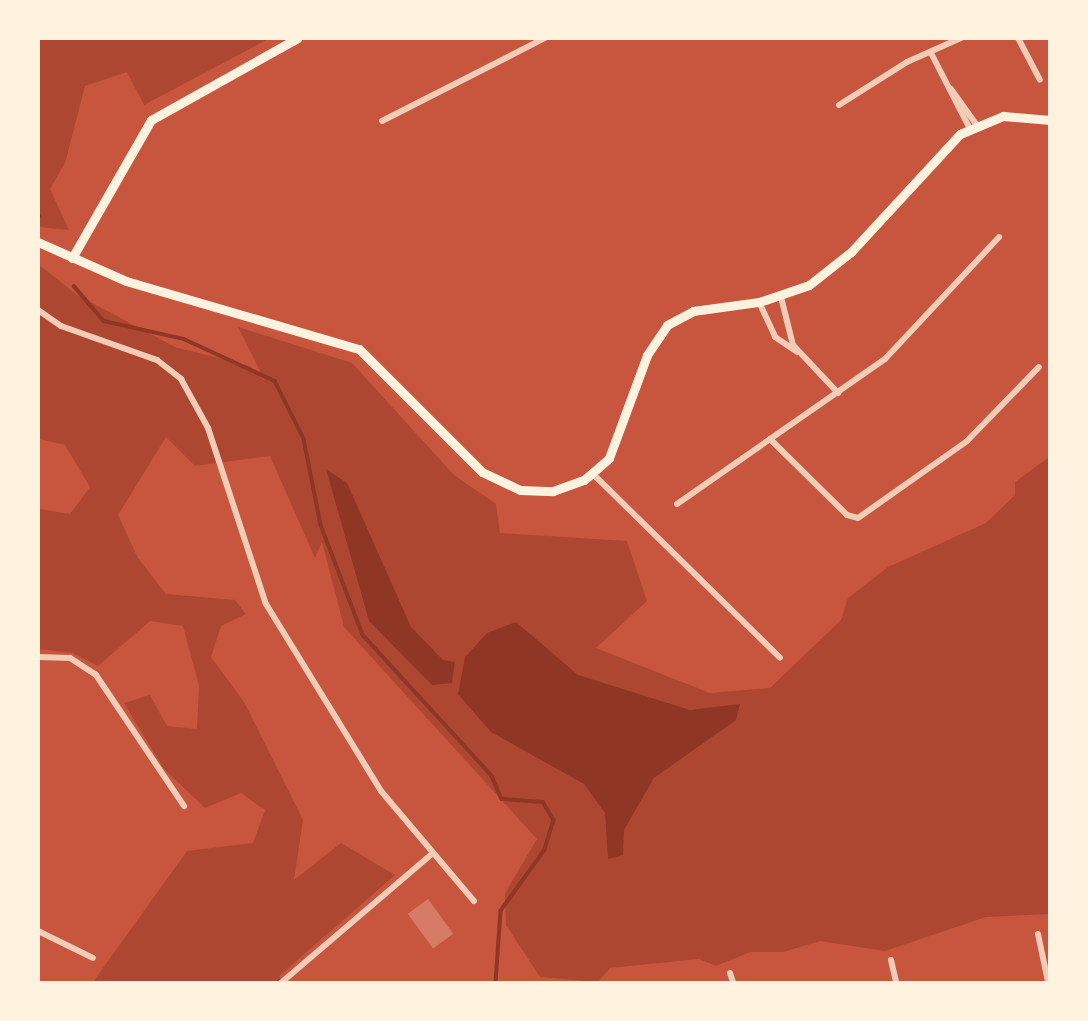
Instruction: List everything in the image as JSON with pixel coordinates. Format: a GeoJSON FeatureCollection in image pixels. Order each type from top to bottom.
{"type":"FeatureCollection","features":[{"type":"Feature","properties":{"kind":"main road"},"geometry":{"type":"LineString","coordinates":[[72,258],[151,120],[299,38]]}},
{"type":"Feature","properties":{"kind":"main road"},"geometry":{"type":"LineString","coordinates":[[38,242],[125,281],[359,349],[457,452],[508,486],[553,491],[593,474],[617,446],[659,332],[693,311],[759,302],[781,296],[839,264],[972,126],[1003,116],[1049,120]]}},
{"type":"Feature","properties":{"kind":"street"},"geometry":{"type":"LineString","coordinates":[[839,105],[961,38]]}},
{"type":"Feature","properties":{"kind":"street"},"geometry":{"type":"LineString","coordinates":[[1018,38],[1040,80]]}},
{"type":"Feature","properties":{"kind":"street"},"geometry":{"type":"LineString","coordinates":[[382,121],[541,40]]}},
{"type":"Feature","properties":{"kind":"street"},"geometry":{"type":"LineString","coordinates":[[931,53],[972,126]]}},
{"type":"Feature","properties":{"kind":"street"},"geometry":{"type":"LineString","coordinates":[[677,504],[896,350],[999,237]]}},
{"type":"Feature","properties":{"kind":"street"},"geometry":{"type":"LineString","coordinates":[[781,296],[798,353]]}},
{"type":"Feature","properties":{"kind":"street"},"geometry":{"type":"LineString","coordinates":[[759,302],[775,337],[798,353],[838,393]]}},
{"type":"Feature","properties":{"kind":"street"},"geometry":{"type":"LineString","coordinates":[[38,310],[61,326],[157,360],[181,379],[208,428],[266,604],[381,790],[474,901]]}},
{"type":"Feature","properties":{"kind":"street"},"geometry":{"type":"LineString","coordinates":[[770,439],[847,515],[858,518],[958,449],[1039,367]]}},
{"type":"Feature","properties":{"kind":"street"},"geometry":{"type":"LineString","coordinates":[[593,474],[780,658]]}},
{"type":"Feature","properties":{"kind":"street"},"geometry":{"type":"LineString","coordinates":[[38,657],[70,658],[96,675],[184,806]]}},
{"type":"Feature","properties":{"kind":"street"},"geometry":{"type":"LineString","coordinates":[[282,982],[432,854]]}},
{"type":"Feature","properties":{"kind":"street"},"geometry":{"type":"LineString","coordinates":[[38,931],[93,958]]}},
{"type":"Feature","properties":{"kind":"street"},"geometry":{"type":"LineString","coordinates":[[1038,934],[1048,982]]}},
{"type":"Feature","properties":{"kind":"street"},"geometry":{"type":"LineString","coordinates":[[891,960],[896,982]]}},
{"type":"Feature","properties":{"kind":"street"},"geometry":{"type":"LineString","coordinates":[[730,973],[733,982]]}},
{"type":"Feature","properties":{"kind":"shaded area"},"geometry":{"type":"Polygon","coordinates":[[[39,38],[268,39],[144,105],[127,72],[85,86],[65,163],[50,189],[69,230],[39,227],[39,38]]]}},
{"type":"Feature","properties":{"kind":"shaded area"},"geometry":{"type":"Polygon","coordinates":[[[38,264],[77,295],[175,347],[250,366],[265,381],[238,327],[352,363],[454,475],[496,504],[500,533],[627,541],[647,601],[596,648],[710,693],[770,688],[841,620],[848,598],[888,567],[986,523],[1015,495],[1015,482],[1049,457],[1049,914],[986,917],[885,951],[820,941],[783,952],[750,952],[716,966],[699,959],[610,968],[598,982],[540,977],[506,925],[505,893],[537,839],[344,627],[322,542],[315,558],[270,456],[195,466],[166,437],[118,515],[138,558],[166,594],[235,600],[246,614],[221,626],[211,657],[244,702],[303,820],[294,880],[341,843],[395,875],[279,976],[283,982],[93,982],[187,851],[253,843],[265,810],[241,793],[205,808],[164,769],[124,703],[150,695],[167,726],[197,729],[199,686],[183,626],[150,621],[98,666],[73,653],[39,649],[39,509],[70,514],[90,487],[65,445],[39,439],[38,264]]]}},
{"type":"Feature","properties":{"kind":"shaded area"},"geometry":{"type":"Polygon","coordinates":[[[326,469],[347,483],[411,627],[443,660],[455,662],[452,683],[432,685],[369,621],[326,469]]]}},
{"type":"Feature","properties":{"kind":"shaded area"},"geometry":{"type":"Polygon","coordinates":[[[516,622],[578,675],[690,710],[740,704],[736,720],[654,778],[624,830],[623,855],[608,859],[605,813],[584,784],[491,732],[458,694],[465,657],[487,633],[516,622]]]}},
{"type":"Feature","properties":{"kind":"building"},"geometry":{"type":"Polygon","coordinates":[[[428,899],[453,934],[433,948],[408,914],[428,899]]]}},
{"type":"Feature","properties":{"kind":"waterway"},"geometry":{"type":"LineString","coordinates":[[74,286],[104,321],[184,339],[275,381],[304,439],[321,525],[363,635],[492,776],[502,799],[543,802],[554,820],[545,850],[501,911],[496,982]]}}]}
